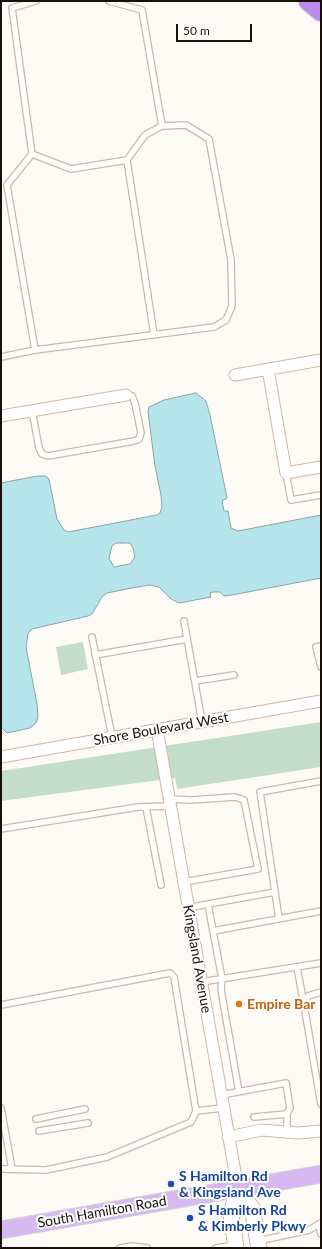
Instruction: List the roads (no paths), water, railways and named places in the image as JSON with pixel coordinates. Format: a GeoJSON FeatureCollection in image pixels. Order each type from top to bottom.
{"type":"FeatureCollection","features":[{"type":"Feature","properties":{"kind":"highway"},"geometry":{"type":"LineString","coordinates":[[309,1],[321,11]]}},
{"type":"Feature","properties":{"kind":"main road","name":"South Hamilton Road"},"geometry":{"type":"LineString","coordinates":[[1,1230],[321,1174]]}},
{"type":"Feature","properties":{"kind":"street"},"geometry":{"type":"LineString","coordinates":[[235,374],[321,360]]}},
{"type":"Feature","properties":{"kind":"street"},"geometry":{"type":"LineString","coordinates":[[268,369],[286,473],[321,467]]}},
{"type":"Feature","properties":{"kind":"street"},"geometry":{"type":"LineString","coordinates":[[1,416],[126,394]]}},
{"type":"Feature","properties":{"kind":"street","name":"Shore Boulevard West"},"geometry":{"type":"LineString","coordinates":[[1,757],[321,701]]}},
{"type":"Feature","properties":{"kind":"street","name":"Kingsland Avenue"},"geometry":{"type":"LineString","coordinates":[[157,729],[238,1189]]}},
{"type":"Feature","properties":{"kind":"street"},"geometry":{"type":"LineString","coordinates":[[228,1137],[262,1130],[287,1132],[321,1131]]}},
{"type":"Feature","properties":{"kind":"street"},"geometry":{"type":"LineString","coordinates":[[238,1189],[252,1208],[259,1244]]}},
{"type":"Feature","properties":{"kind":"street"},"geometry":{"type":"LineString","coordinates":[[236,1246],[231,1214],[238,1189]]}},
{"type":"Feature","properties":{"kind":"lane"},"geometry":{"type":"LineString","coordinates":[[35,350],[4,185],[32,154],[12,8],[36,1]]}},
{"type":"Feature","properties":{"kind":"lane"},"geometry":{"type":"LineString","coordinates":[[109,1],[142,10],[162,126]]}},
{"type":"Feature","properties":{"kind":"lane"},"geometry":{"type":"LineString","coordinates":[[1,357],[35,350],[154,335],[214,327],[226,320],[232,306],[231,260],[209,139],[186,125],[162,126],[144,134],[127,160],[154,335]]}},
{"type":"Feature","properties":{"kind":"lane"},"geometry":{"type":"LineString","coordinates":[[32,154],[71,169],[127,160]]}},
{"type":"Feature","properties":{"kind":"lane"},"geometry":{"type":"LineString","coordinates":[[32,410],[38,448],[42,454],[48,456],[134,441],[139,438],[141,433],[135,403],[132,396],[126,394]]}},
{"type":"Feature","properties":{"kind":"lane"},"geometry":{"type":"LineString","coordinates":[[286,473],[291,500],[321,494]]}},
{"type":"Feature","properties":{"kind":"lane"},"geometry":{"type":"LineString","coordinates":[[184,620],[202,722]]}},
{"type":"Feature","properties":{"kind":"lane"},"geometry":{"type":"LineString","coordinates":[[92,637],[112,737]]}},
{"type":"Feature","properties":{"kind":"lane"},"geometry":{"type":"LineString","coordinates":[[95,655],[187,639]]}},
{"type":"Feature","properties":{"kind":"lane"},"geometry":{"type":"LineString","coordinates":[[321,646],[316,647],[321,667]]}},
{"type":"Feature","properties":{"kind":"lane"},"geometry":{"type":"LineString","coordinates":[[195,681],[234,675]]}},
{"type":"Feature","properties":{"kind":"lane"},"geometry":{"type":"LineString","coordinates":[[279,919],[260,792],[321,781]]}},
{"type":"Feature","properties":{"kind":"lane"},"geometry":{"type":"LineString","coordinates":[[1,829],[169,802],[235,797],[244,800],[258,869],[184,882]]}},
{"type":"Feature","properties":{"kind":"lane"},"geometry":{"type":"LineString","coordinates":[[146,806],[161,885]]}},
{"type":"Feature","properties":{"kind":"lane"},"geometry":{"type":"LineString","coordinates":[[188,908],[275,892]]}},
{"type":"Feature","properties":{"kind":"lane"},"geometry":{"type":"LineString","coordinates":[[208,904],[222,979],[221,990],[239,1092]]}},
{"type":"Feature","properties":{"kind":"lane"},"geometry":{"type":"LineString","coordinates":[[213,931],[321,911]]}},
{"type":"Feature","properties":{"kind":"lane"},"geometry":{"type":"LineString","coordinates":[[201,982],[321,963]]}},
{"type":"Feature","properties":{"kind":"lane"},"geometry":{"type":"LineString","coordinates":[[297,967],[321,1104]]}},
{"type":"Feature","properties":{"kind":"lane"},"geometry":{"type":"LineString","coordinates":[[1,1005],[170,973],[174,977],[196,1111],[192,1122],[106,1157],[46,1170],[1,1169]]}},
{"type":"Feature","properties":{"kind":"lane"},"geometry":{"type":"LineString","coordinates":[[304,1005],[308,996],[321,992]]}},
{"type":"Feature","properties":{"kind":"lane"},"geometry":{"type":"LineString","coordinates":[[221,1095],[286,1083],[290,1108],[287,1114],[287,1132]]}},
{"type":"Feature","properties":{"kind":"lane"},"geometry":{"type":"LineString","coordinates":[[1,1108],[12,1169]]}},
{"type":"Feature","properties":{"kind":"lane"},"geometry":{"type":"LineString","coordinates":[[196,1111],[223,1108]]}},
{"type":"Feature","properties":{"kind":"lane"},"geometry":{"type":"LineString","coordinates":[[36,1119],[85,1109]]}},
{"type":"Feature","properties":{"kind":"lane"},"geometry":{"type":"LineString","coordinates":[[254,1117],[287,1114]]}},
{"type":"Feature","properties":{"kind":"lane"},"geometry":{"type":"LineString","coordinates":[[39,1131],[88,1123]]}},
{"type":"Feature","properties":{"kind":"lane"},"geometry":{"type":"LineString","coordinates":[[259,1244],[309,1230],[320,1224],[321,1234]]}},
{"type":"Feature","properties":{"kind":"lane"},"geometry":{"type":"LineString","coordinates":[[216,1248],[236,1246]]}},
{"type":"Feature","properties":{"kind":"lane"},"geometry":{"type":"LineString","coordinates":[[120,1248],[147,1248]]}},
{"type":"Feature","properties":{"kind":"water"},"geometry":{"type":"Polygon","coordinates":[[[196,393],[206,401],[227,498],[222,501],[224,511],[228,511],[231,528],[238,531],[321,515],[321,578],[232,595],[224,596],[220,592],[213,592],[210,593],[211,597],[179,603],[171,599],[159,587],[149,585],[132,588],[107,593],[102,597],[92,614],[88,616],[32,629],[28,633],[26,647],[37,704],[38,717],[36,723],[30,728],[7,733],[1,727],[1,483],[37,476],[46,476],[49,479],[57,519],[64,530],[68,532],[157,515],[160,513],[162,507],[161,495],[155,466],[148,412],[149,407],[164,400],[196,393]],[[116,543],[112,546],[109,558],[114,567],[130,564],[135,557],[130,543],[116,543]]]}},
{"type":"Feature","properties":{"kind":"place","name":"Empire Bar"},"geometry":{"type":"Point","coordinates":[239,1004]}},
{"type":"Feature","properties":{"kind":"place","name":"S Hamilton Rd & Kingsland Ave"},"geometry":{"type":"Point","coordinates":[171,1184]}},
{"type":"Feature","properties":{"kind":"place","name":"S Hamilton Rd & Kimberly Pkwy"},"geometry":{"type":"Point","coordinates":[190,1218]}}]}
